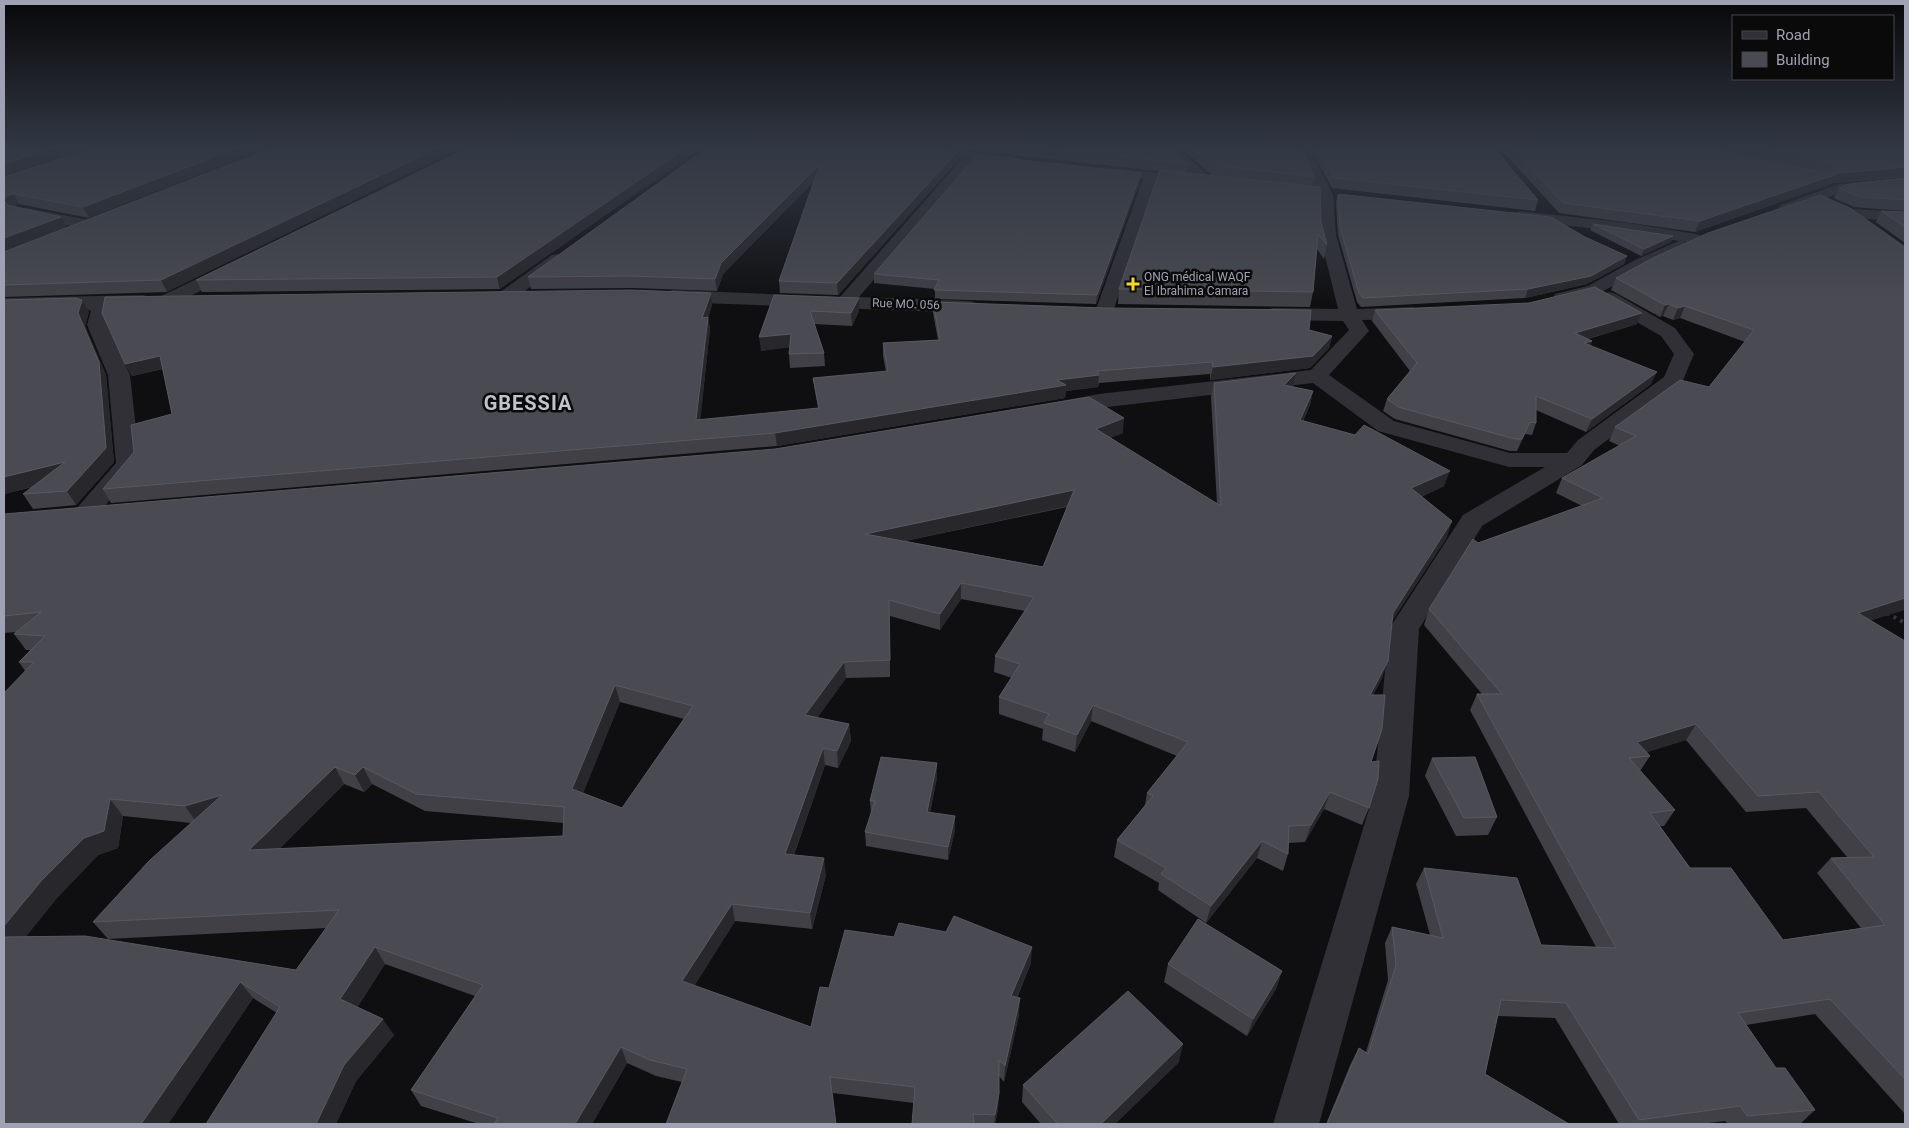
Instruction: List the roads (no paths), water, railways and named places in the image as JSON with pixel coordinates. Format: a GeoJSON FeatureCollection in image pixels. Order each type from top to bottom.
{"type":"FeatureCollection","features":[{"type":"Feature","properties":{"kind":"street"},"geometry":{"type":"LineString","coordinates":[[845,302],[933,201]]}},
{"type":"Feature","properties":{"kind":"street"},"geometry":{"type":"LineString","coordinates":[[1104,312],[1142,201]]}},
{"type":"Feature","properties":{"kind":"street"},"geometry":{"type":"LineString","coordinates":[[1040,411],[1099,402],[1317,376],[1359,331],[1349,315],[1328,235],[1331,201]]}},
{"type":"Feature","properties":{"kind":"street"},"geometry":{"type":"LineString","coordinates":[[1770,214],[1808,201]]}},
{"type":"Feature","properties":{"kind":"street"},"geometry":{"type":"LineString","coordinates":[[1822,201],[1851,214],[1874,230]]}},
{"type":"Feature","properties":{"kind":"street"},"geometry":{"type":"LineString","coordinates":[[1541,205],[1553,219],[1589,240]]}},
{"type":"Feature","properties":{"kind":"street"},"geometry":{"type":"LineString","coordinates":[[19,211],[89,225]]}},
{"type":"Feature","properties":{"kind":"street"},"geometry":{"type":"LineString","coordinates":[[1504,214],[1696,239]]}},
{"type":"Feature","properties":{"kind":"street"},"geometry":{"type":"LineString","coordinates":[[1851,214],[1905,217]]}},
{"type":"Feature","properties":{"kind":"street"},"geometry":{"type":"LineString","coordinates":[[63,236],[107,218]]}},
{"type":"Feature","properties":{"kind":"street"},"geometry":{"type":"LineString","coordinates":[[1542,302],[1594,290],[1641,264],[1714,232]]}},
{"type":"Feature","properties":{"kind":"street"},"geometry":{"type":"LineString","coordinates":[[506,296],[569,250]]}},
{"type":"Feature","properties":{"kind":"street"},"geometry":{"type":"LineString","coordinates":[[1624,256],[1641,264]]}},
{"type":"Feature","properties":{"kind":"street"},"geometry":{"type":"LineString","coordinates":[[168,300],[246,261]]}},
{"type":"Feature","properties":{"kind":"street"},"geometry":{"type":"LineString","coordinates":[[1296,1124],[1391,796],[1404,628],[1472,521],[1574,460],[1586,445],[1673,380],[1684,354],[1668,332],[1594,290]]}},
{"type":"Feature","properties":{"kind":"street"},"geometry":{"type":"LineString","coordinates":[[486,296],[535,296]]}},
{"type":"Feature","properties":{"kind":"street","name":"Rue MO. 056"},"geometry":{"type":"LineString","coordinates":[[652,296],[985,307]]}},
{"type":"Feature","properties":{"kind":"street"},"geometry":{"type":"LineString","coordinates":[[4,304],[208,300]]}},
{"type":"Feature","properties":{"kind":"street"},"geometry":{"type":"LineString","coordinates":[[88,302],[101,308],[97,325],[119,375],[128,464],[76,515],[115,512]]}},
{"type":"Feature","properties":{"kind":"street"},"geometry":{"type":"LineString","coordinates":[[1084,311],[1124,312]]}},
{"type":"Feature","properties":{"kind":"street"},"geometry":{"type":"LineString","coordinates":[[1251,314],[1349,315],[1428,312]]}},
{"type":"Feature","properties":{"kind":"street"},"geometry":{"type":"LineString","coordinates":[[1317,376],[1386,426],[1509,460],[1574,460]]}},
{"type":"Feature","properties":{"kind":"place","name":"ONG médical WAQF El Ibrahima Camara"},"geometry":{"type":"Point","coordinates":[1133,284]}},
{"type":"Feature","properties":{"kind":"district","name":"GBESSIA"},"geometry":{"type":"Point","coordinates":[528,403]}}]}
